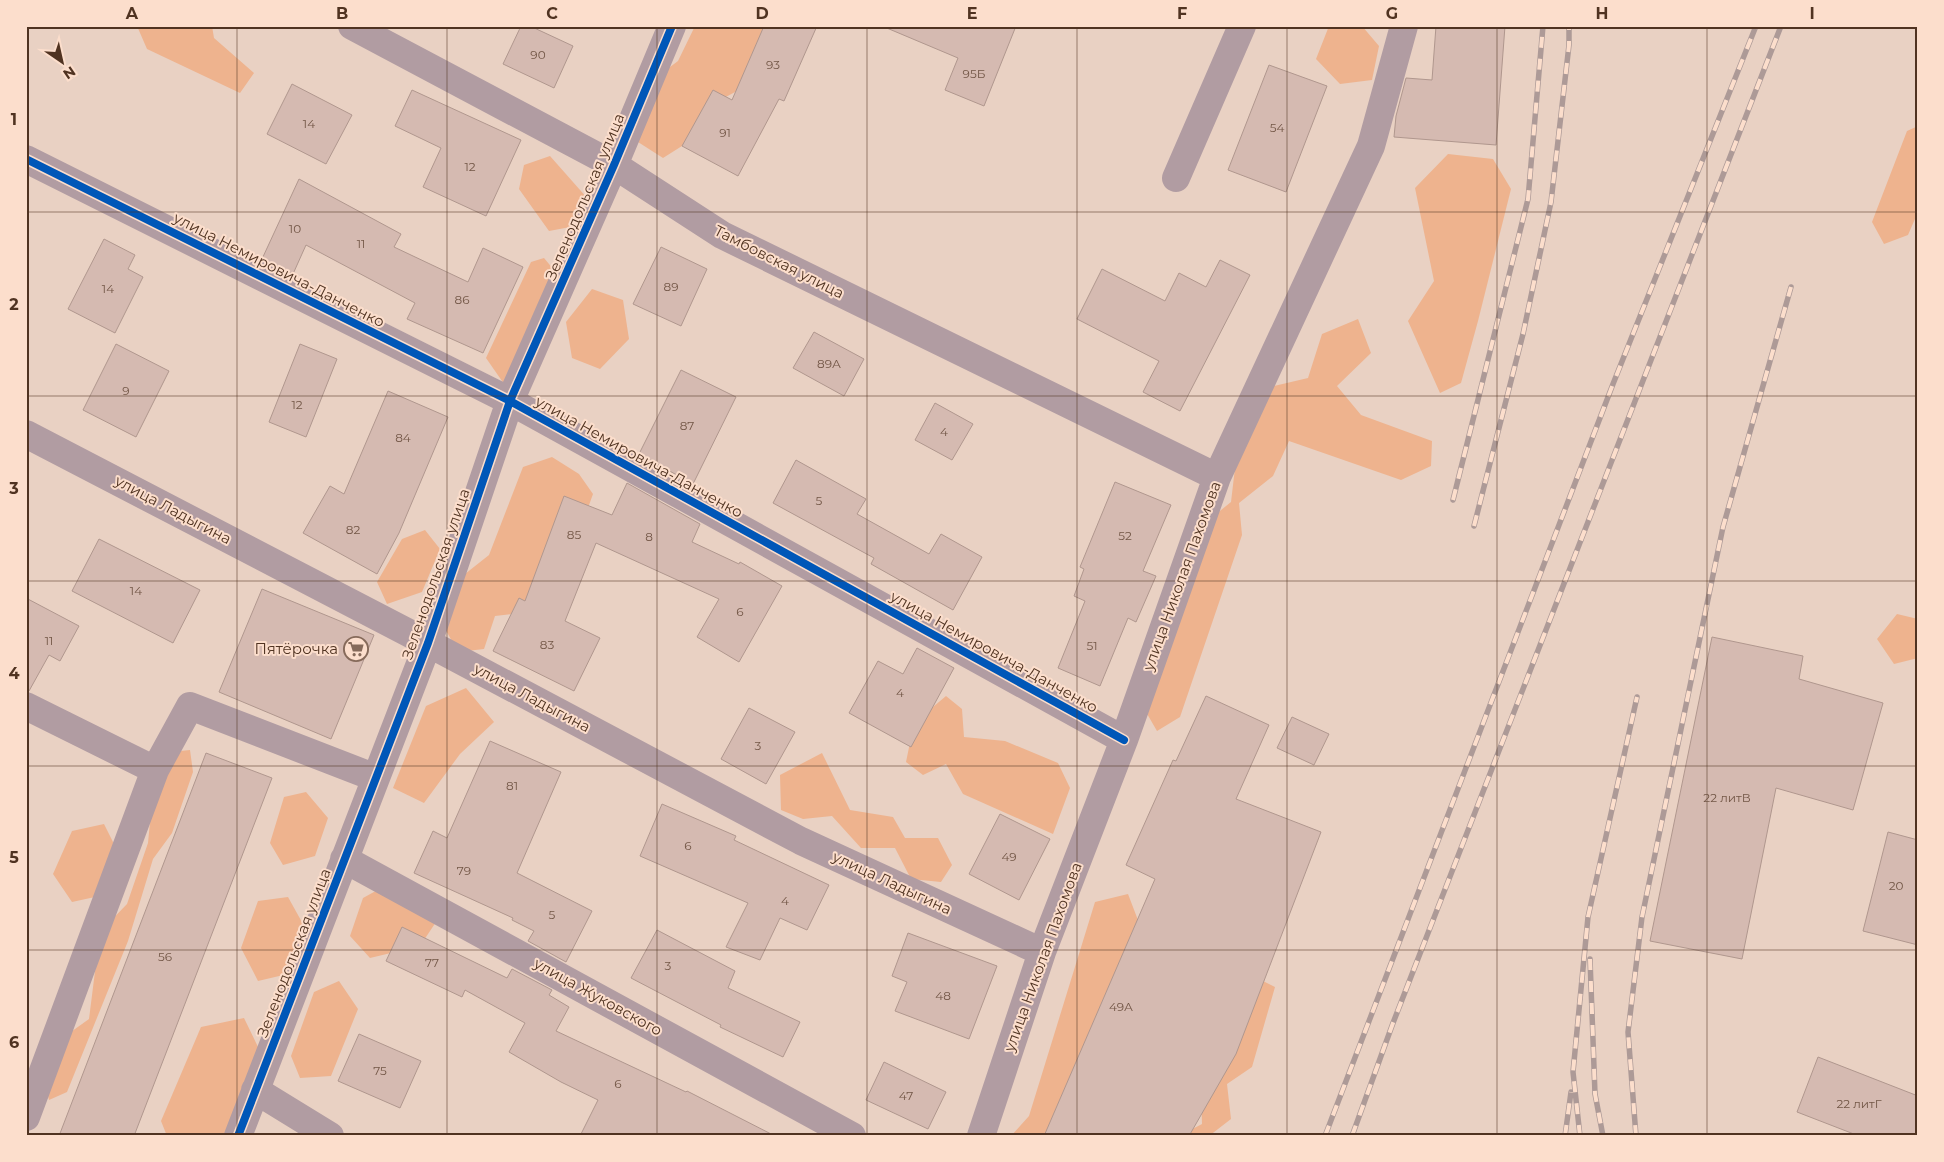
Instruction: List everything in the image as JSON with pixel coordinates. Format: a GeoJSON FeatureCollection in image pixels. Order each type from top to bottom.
{"type":"FeatureCollection","features":[{"type":"Feature","properties":{"kind":"street","name":"Тамбовская улица"},"geometry":{"type":"LineString","coordinates":[[352,26],[614,165],[722,235],[1217,477]]}},
{"type":"Feature","properties":{"kind":"street","name":"Зеленодольская улица"},"geometry":{"type":"LineString","coordinates":[[238,1136],[428,643],[510,401],[614,165],[672,26]]}},
{"type":"Feature","properties":{"kind":"street"},"geometry":{"type":"LineString","coordinates":[[1176,178],[1242,26]]}},
{"type":"Feature","properties":{"kind":"street","name":"улица Николая Пахомова"},"geometry":{"type":"LineString","coordinates":[[982,1136],[1042,952],[1124,740],[1217,477],[1371,146],[1404,26]]}},
{"type":"Feature","properties":{"kind":"street","name":"улица Немировича-Данченко"},"geometry":{"type":"LineString","coordinates":[[26,159],[510,401],[1124,740]]}},
{"type":"Feature","properties":{"kind":"street","name":"улица Ладыгина"},"geometry":{"type":"LineString","coordinates":[[26,434],[428,643],[801,841],[1042,952]]}},
{"type":"Feature","properties":{"kind":"street"},"geometry":{"type":"LineString","coordinates":[[26,706],[155,770]]}},
{"type":"Feature","properties":{"kind":"street"},"geometry":{"type":"LineString","coordinates":[[28,1106],[155,770],[190,706],[376,778]]}},
{"type":"Feature","properties":{"kind":"street","name":"улица Жуковского"},"geometry":{"type":"LineString","coordinates":[[344,859],[852,1136]]}},
{"type":"Feature","properties":{"kind":"street"},"geometry":{"type":"LineString","coordinates":[[255,1090],[330,1136]]}},
{"type":"Feature","properties":{"kind":"shaded area"},"geometry":{"type":"Polygon","coordinates":[[[137,26],[212,26],[214,38],[254,73],[240,93],[147,49],[137,26]]]}},
{"type":"Feature","properties":{"kind":"shaded area"},"geometry":{"type":"Polygon","coordinates":[[[695,26],[804,26],[778,69],[722,99],[682,146],[663,158],[638,142],[642,88],[678,61],[695,26]]]}},
{"type":"Feature","properties":{"kind":"shaded area"},"geometry":{"type":"Polygon","coordinates":[[[1329,26],[1362,26],[1379,46],[1372,80],[1340,84],[1316,59],[1329,26]]]}},
{"type":"Feature","properties":{"kind":"shaded area"},"geometry":{"type":"Polygon","coordinates":[[[1918,126],[1918,212],[1908,235],[1884,244],[1872,222],[1907,131],[1918,126]]]}},
{"type":"Feature","properties":{"kind":"shaded area"},"geometry":{"type":"Polygon","coordinates":[[[1448,154],[1493,159],[1511,189],[1461,383],[1440,393],[1408,321],[1434,281],[1415,188],[1448,154]]]}},
{"type":"Feature","properties":{"kind":"shaded area"},"geometry":{"type":"Polygon","coordinates":[[[550,156],[588,199],[581,225],[549,231],[519,189],[524,165],[550,156]]]}},
{"type":"Feature","properties":{"kind":"shaded area"},"geometry":{"type":"Polygon","coordinates":[[[544,258],[559,276],[510,401],[502,381],[486,358],[531,262],[544,258]]]}},
{"type":"Feature","properties":{"kind":"shaded area"},"geometry":{"type":"Polygon","coordinates":[[[592,289],[623,300],[629,339],[600,369],[572,358],[566,322],[592,289]]]}},
{"type":"Feature","properties":{"kind":"shaded area"},"geometry":{"type":"Polygon","coordinates":[[[1358,319],[1371,353],[1337,386],[1361,415],[1432,441],[1431,466],[1401,480],[1289,441],[1273,476],[1239,503],[1242,535],[1180,717],[1157,731],[1146,712],[1210,519],[1231,502],[1235,468],[1274,386],[1308,378],[1322,334],[1358,319]]]}},
{"type":"Feature","properties":{"kind":"shaded area"},"geometry":{"type":"Polygon","coordinates":[[[552,457],[579,474],[593,494],[558,591],[530,612],[495,616],[484,649],[458,652],[443,625],[465,574],[489,555],[523,467],[552,457]]]}},
{"type":"Feature","properties":{"kind":"shaded area"},"geometry":{"type":"Polygon","coordinates":[[[425,530],[440,549],[422,592],[387,604],[377,582],[402,539],[425,530]]]}},
{"type":"Feature","properties":{"kind":"shaded area"},"geometry":{"type":"Polygon","coordinates":[[[1897,614],[1918,619],[1918,658],[1894,664],[1877,639],[1897,614]]]}},
{"type":"Feature","properties":{"kind":"shaded area"},"geometry":{"type":"Polygon","coordinates":[[[466,688],[494,722],[460,754],[424,803],[393,788],[426,706],[466,688]]]}},
{"type":"Feature","properties":{"kind":"shaded area"},"geometry":{"type":"Polygon","coordinates":[[[946,696],[962,709],[964,737],[1005,741],[1058,763],[1070,788],[1053,834],[963,794],[946,764],[923,775],[906,762],[914,723],[946,696]]]}},
{"type":"Feature","properties":{"kind":"shaded area"},"geometry":{"type":"Polygon","coordinates":[[[190,750],[193,772],[172,833],[153,859],[128,941],[67,1092],[49,1100],[43,1078],[61,1039],[89,1019],[100,932],[127,904],[148,843],[154,780],[171,752],[190,750]]]}},
{"type":"Feature","properties":{"kind":"shaded area"},"geometry":{"type":"Polygon","coordinates":[[[822,753],[850,810],[893,817],[905,838],[938,838],[952,865],[941,882],[911,879],[895,848],[861,848],[832,816],[803,819],[781,810],[780,775],[822,753]]]}},
{"type":"Feature","properties":{"kind":"shaded area"},"geometry":{"type":"Polygon","coordinates":[[[306,792],[328,818],[315,856],[283,865],[270,843],[284,797],[306,792]]]}},
{"type":"Feature","properties":{"kind":"shaded area"},"geometry":{"type":"Polygon","coordinates":[[[104,824],[119,854],[104,895],[72,902],[53,874],[72,831],[104,824]]]}},
{"type":"Feature","properties":{"kind":"shaded area"},"geometry":{"type":"Polygon","coordinates":[[[383,887],[436,922],[420,946],[370,958],[350,936],[363,898],[383,887]]]}},
{"type":"Feature","properties":{"kind":"shaded area"},"geometry":{"type":"Polygon","coordinates":[[[1128,894],[1141,928],[1063,1136],[1011,1136],[1029,1116],[1095,902],[1128,894]]]}},
{"type":"Feature","properties":{"kind":"shaded area"},"geometry":{"type":"Polygon","coordinates":[[[288,897],[308,933],[292,973],[258,981],[241,948],[258,901],[288,897]]]}},
{"type":"Feature","properties":{"kind":"shaded area"},"geometry":{"type":"Polygon","coordinates":[[[1259,979],[1275,987],[1252,1067],[1227,1084],[1231,1119],[1209,1136],[1179,1136],[1202,1124],[1201,1092],[1259,979]]]}},
{"type":"Feature","properties":{"kind":"shaded area"},"geometry":{"type":"Polygon","coordinates":[[[339,981],[358,1009],[331,1076],[300,1078],[291,1056],[314,992],[339,981]]]}},
{"type":"Feature","properties":{"kind":"shaded area"},"geometry":{"type":"Polygon","coordinates":[[[244,1018],[259,1049],[231,1130],[222,1136],[167,1136],[161,1121],[201,1027],[244,1018]]]}},
{"type":"Feature","properties":{"kind":"building"},"geometry":{"type":"Polygon","coordinates":[[[521,26],[530,26],[573,46],[554,88],[503,64],[521,26]]]}},
{"type":"Feature","properties":{"kind":"building"},"geometry":{"type":"Polygon","coordinates":[[[764,26],[817,26],[784,101],[779,99],[738,176],[682,146],[713,90],[732,100],[764,26]]]}},
{"type":"Feature","properties":{"kind":"building"},"geometry":{"type":"Polygon","coordinates":[[[882,26],[1016,26],[984,106],[945,90],[958,58],[882,26]]]}},
{"type":"Feature","properties":{"kind":"building"},"geometry":{"type":"Polygon","coordinates":[[[1436,26],[1505,26],[1496,145],[1394,137],[1396,116],[1406,78],[1432,80],[1436,26]]]}},
{"type":"Feature","properties":{"kind":"building"},"geometry":{"type":"Polygon","coordinates":[[[1269,65],[1327,86],[1286,192],[1228,170],[1269,65]]]}},
{"type":"Feature","properties":{"kind":"building"},"geometry":{"type":"Polygon","coordinates":[[[292,84],[352,115],[326,164],[267,134],[292,84]]]}},
{"type":"Feature","properties":{"kind":"building"},"geometry":{"type":"Polygon","coordinates":[[[412,90],[521,140],[486,216],[423,187],[441,148],[395,126],[412,90]]]}},
{"type":"Feature","properties":{"kind":"building"},"geometry":{"type":"Polygon","coordinates":[[[299,179],[401,234],[394,247],[468,282],[483,248],[523,267],[483,353],[407,319],[415,303],[306,245],[293,274],[262,259],[299,179]]]}},
{"type":"Feature","properties":{"kind":"building"},"geometry":{"type":"Polygon","coordinates":[[[104,239],[135,255],[128,269],[143,277],[115,333],[68,309],[104,239]]]}},
{"type":"Feature","properties":{"kind":"building"},"geometry":{"type":"Polygon","coordinates":[[[661,247],[707,269],[681,326],[633,304],[661,247]]]}},
{"type":"Feature","properties":{"kind":"building"},"geometry":{"type":"Polygon","coordinates":[[[1220,260],[1250,275],[1180,411],[1143,392],[1159,361],[1077,319],[1102,269],[1165,301],[1179,273],[1206,287],[1220,260]]]}},
{"type":"Feature","properties":{"kind":"building"},"geometry":{"type":"Polygon","coordinates":[[[814,332],[864,359],[844,396],[793,368],[814,332]]]}},
{"type":"Feature","properties":{"kind":"building"},"geometry":{"type":"Polygon","coordinates":[[[116,344],[169,371],[136,437],[83,410],[116,344]]]}},
{"type":"Feature","properties":{"kind":"building"},"geometry":{"type":"Polygon","coordinates":[[[300,344],[337,359],[306,437],[269,422],[300,344]]]}},
{"type":"Feature","properties":{"kind":"building"},"geometry":{"type":"Polygon","coordinates":[[[681,370],[736,397],[693,484],[639,454],[681,370]]]}},
{"type":"Feature","properties":{"kind":"building"},"geometry":{"type":"Polygon","coordinates":[[[388,391],[448,417],[399,533],[377,574],[303,533],[330,486],[344,494],[388,391]]]}},
{"type":"Feature","properties":{"kind":"building"},"geometry":{"type":"Polygon","coordinates":[[[935,403],[973,424],[952,460],[915,440],[935,403]]]}},
{"type":"Feature","properties":{"kind":"building"},"geometry":{"type":"Polygon","coordinates":[[[796,460],[866,499],[857,514],[929,554],[941,534],[982,557],[953,610],[871,564],[874,558],[773,503],[796,460]]]}},
{"type":"Feature","properties":{"kind":"building"},"geometry":{"type":"Polygon","coordinates":[[[1115,482],[1171,505],[1143,571],[1156,576],[1136,622],[1128,618],[1100,686],[1058,668],[1085,601],[1074,596],[1084,569],[1080,567],[1115,482]]]}},
{"type":"Feature","properties":{"kind":"building"},"geometry":{"type":"Polygon","coordinates":[[[627,483],[700,524],[692,542],[739,564],[740,562],[782,586],[739,662],[697,637],[719,599],[596,543],[565,621],[600,638],[574,691],[493,651],[519,598],[525,601],[564,496],[612,515],[627,483]]]}},
{"type":"Feature","properties":{"kind":"building"},"geometry":{"type":"Polygon","coordinates":[[[99,539],[200,590],[173,643],[72,591],[99,539]]]}},
{"type":"Feature","properties":{"kind":"building"},"geometry":{"type":"Polygon","coordinates":[[[262,589],[374,635],[331,739],[219,692],[262,589]]]}},
{"type":"Feature","properties":{"kind":"building"},"geometry":{"type":"Polygon","coordinates":[[[26,598],[79,626],[60,661],[49,655],[29,691],[26,691],[26,598]]]}},
{"type":"Feature","properties":{"kind":"building"},"geometry":{"type":"Polygon","coordinates":[[[1712,637],[1803,656],[1799,679],[1883,703],[1853,810],[1776,788],[1742,959],[1650,941],[1712,637]]]}},
{"type":"Feature","properties":{"kind":"building"},"geometry":{"type":"Polygon","coordinates":[[[917,648],[954,668],[911,747],[849,713],[878,661],[903,674],[917,648]]]}},
{"type":"Feature","properties":{"kind":"building"},"geometry":{"type":"Polygon","coordinates":[[[1206,696],[1269,725],[1236,799],[1321,832],[1236,1054],[1189,1136],[1044,1136],[1155,879],[1126,865],[1173,760],[1176,761],[1206,696]]]}},
{"type":"Feature","properties":{"kind":"building"},"geometry":{"type":"Polygon","coordinates":[[[749,708],[795,732],[766,784],[721,759],[749,708]]]}},
{"type":"Feature","properties":{"kind":"building"},"geometry":{"type":"Polygon","coordinates":[[[1292,717],[1329,734],[1314,765],[1277,748],[1292,717]]]}},
{"type":"Feature","properties":{"kind":"building"},"geometry":{"type":"Polygon","coordinates":[[[490,741],[561,772],[517,873],[592,911],[566,962],[528,941],[534,931],[512,920],[513,918],[414,873],[433,831],[447,838],[490,741]]]}},
{"type":"Feature","properties":{"kind":"building"},"geometry":{"type":"Polygon","coordinates":[[[206,753],[272,778],[134,1136],[59,1136],[206,753]]]}},
{"type":"Feature","properties":{"kind":"building"},"geometry":{"type":"Polygon","coordinates":[[[662,804],[736,836],[734,840],[829,885],[807,930],[780,918],[760,960],[726,947],[748,903],[640,856],[662,804]]]}},
{"type":"Feature","properties":{"kind":"building"},"geometry":{"type":"Polygon","coordinates":[[[1000,814],[1050,839],[1019,900],[969,874],[1000,814]]]}},
{"type":"Feature","properties":{"kind":"building"},"geometry":{"type":"Polygon","coordinates":[[[1888,832],[1918,840],[1918,945],[1863,931],[1888,832]]]}},
{"type":"Feature","properties":{"kind":"building"},"geometry":{"type":"Polygon","coordinates":[[[402,927],[507,978],[512,969],[552,990],[549,995],[569,1007],[556,1031],[687,1091],[775,1136],[580,1136],[598,1100],[561,1082],[509,1052],[525,1023],[465,990],[462,997],[386,961],[402,927]]]}},
{"type":"Feature","properties":{"kind":"building"},"geometry":{"type":"Polygon","coordinates":[[[657,930],[735,971],[728,988],[800,1022],[783,1057],[720,1027],[721,1025],[631,978],[657,930]]]}},
{"type":"Feature","properties":{"kind":"building"},"geometry":{"type":"Polygon","coordinates":[[[908,933],[997,966],[969,1039],[895,1011],[907,982],[892,976],[908,933]]]}},
{"type":"Feature","properties":{"kind":"building"},"geometry":{"type":"Polygon","coordinates":[[[359,1034],[421,1061],[400,1108],[338,1081],[359,1034]]]}},
{"type":"Feature","properties":{"kind":"building"},"geometry":{"type":"Polygon","coordinates":[[[1818,1057],[1918,1096],[1918,1136],[1859,1136],[1797,1112],[1818,1057]]]}},
{"type":"Feature","properties":{"kind":"building"},"geometry":{"type":"Polygon","coordinates":[[[884,1062],[946,1092],[928,1129],[866,1100],[884,1062]]]}},
{"type":"Feature","properties":{"kind":"railway"},"geometry":{"type":"LineString","coordinates":[[1453,500],[1528,199],[1543,26]]}},
{"type":"Feature","properties":{"kind":"railway"},"geometry":{"type":"LineString","coordinates":[[1474,526],[1523,334],[1551,202],[1569,45],[1569,26]]}},
{"type":"Feature","properties":{"kind":"railway"},"geometry":{"type":"LineString","coordinates":[[1325,1136],[1613,384],[1756,26]]}},
{"type":"Feature","properties":{"kind":"railway"},"geometry":{"type":"LineString","coordinates":[[1352,1136],[1393,1023],[1781,26]]}},
{"type":"Feature","properties":{"kind":"railway"},"geometry":{"type":"LineString","coordinates":[[1636,1136],[1628,1032],[1642,917],[1723,527],[1791,287]]}},
{"type":"Feature","properties":{"kind":"railway"},"geometry":{"type":"LineString","coordinates":[[1580,1136],[1573,1072],[1588,917],[1637,697]]}},
{"type":"Feature","properties":{"kind":"railway"},"geometry":{"type":"LineString","coordinates":[[1590,959],[1595,1094],[1603,1136]]}},
{"type":"Feature","properties":{"kind":"railway"},"geometry":{"type":"LineString","coordinates":[[1565,1136],[1571,1092]]}},
{"type":"Feature","properties":{"kind":"cycle path"},"geometry":{"type":"LineString","coordinates":[[238,1136],[428,643],[510,401],[614,165],[672,26]]}},
{"type":"Feature","properties":{"kind":"cycle path"},"geometry":{"type":"LineString","coordinates":[[26,159],[510,401],[1124,740]]}},
{"type":"Feature","properties":{"kind":"place","name":"Пятёрочка"},"geometry":{"type":"Point","coordinates":[356,649]}}]}
